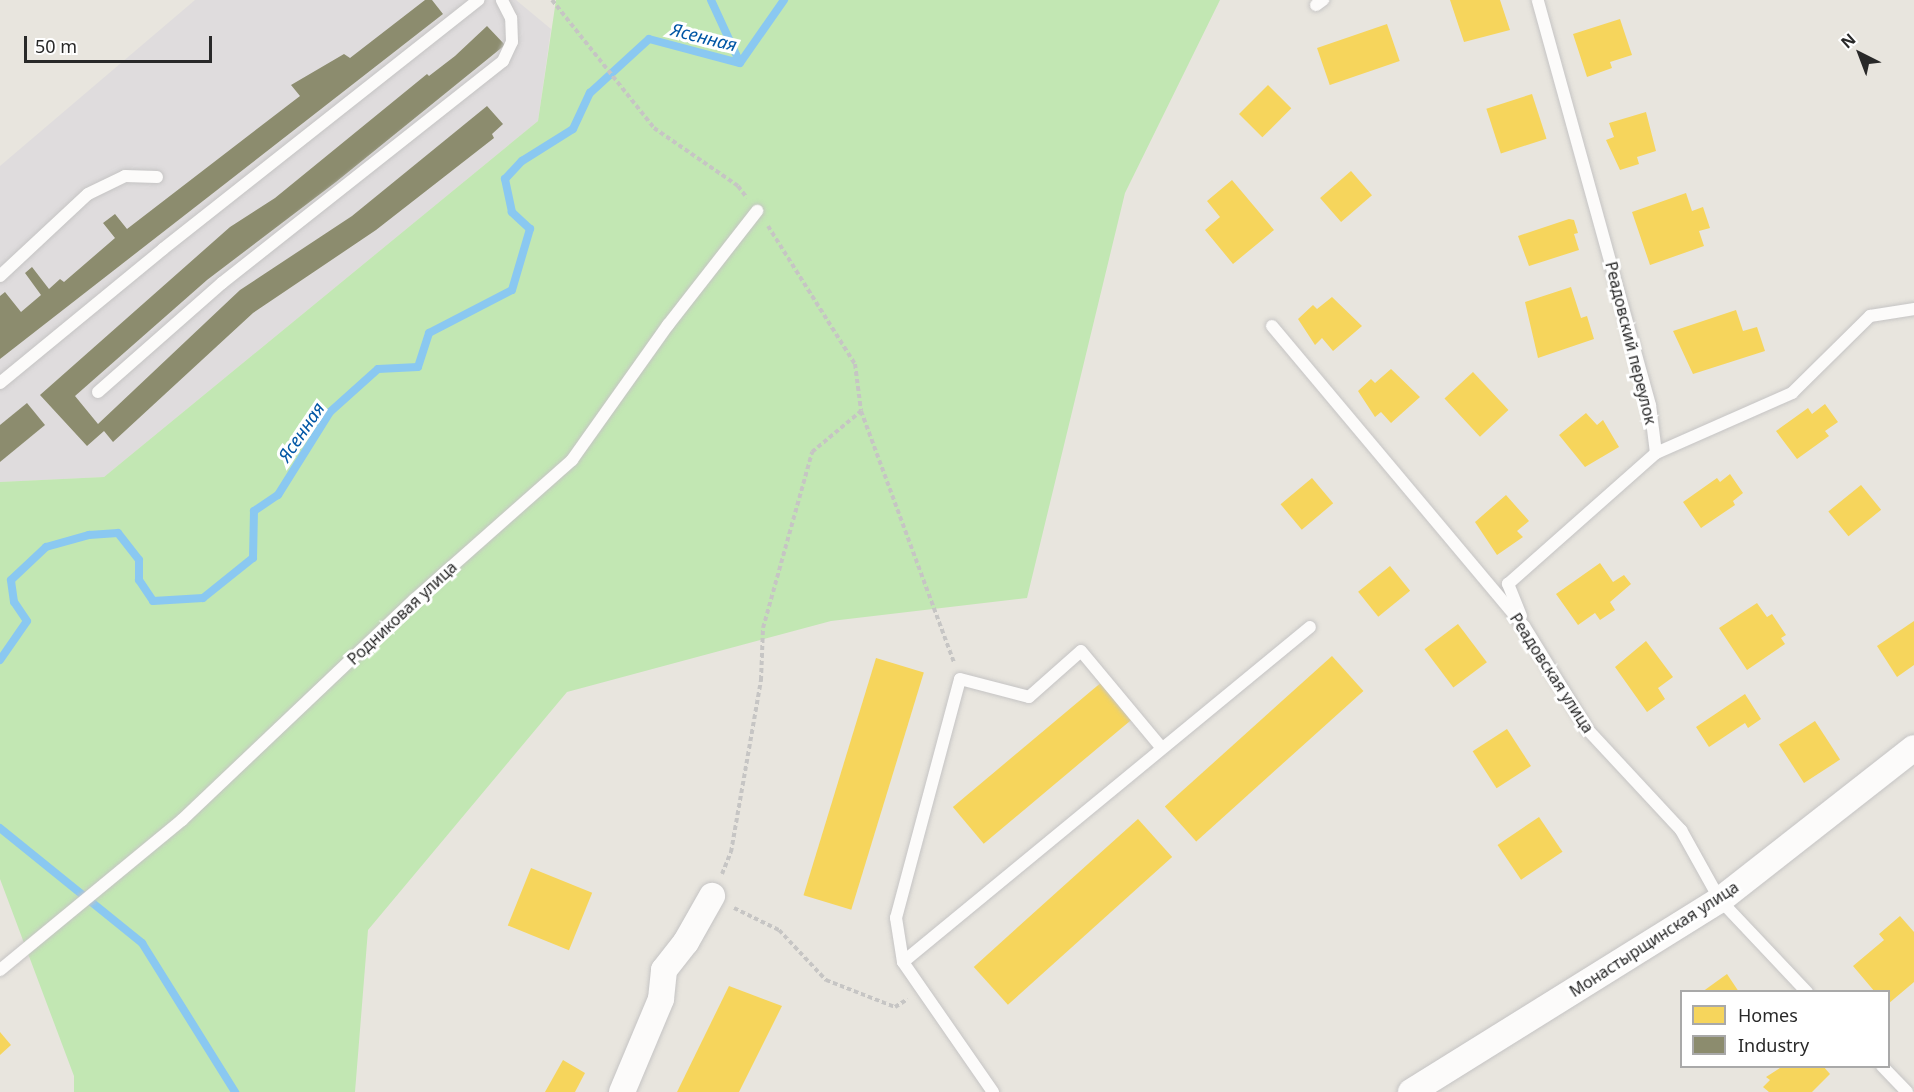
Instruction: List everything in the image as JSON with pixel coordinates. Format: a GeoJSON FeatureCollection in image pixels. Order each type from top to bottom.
{"type":"FeatureCollection","features":[{"type":"Feature","properties":{"kind":"street","name":"Монастырщинская улица"},"geometry":{"type":"LineString","coordinates":[[1411,1092],[1720,900],[1914,748]]}},
{"type":"Feature","properties":{"kind":"street"},"geometry":{"type":"LineString","coordinates":[[622,1092],[661,999],[664,970],[686,942],[712,896]]}},
{"type":"Feature","properties":{"kind":"lane"},"geometry":{"type":"LineString","coordinates":[[0,383],[172,241],[478,0]]}},
{"type":"Feature","properties":{"kind":"lane"},"geometry":{"type":"LineString","coordinates":[[98,392],[222,283],[503,61],[512,42],[510,18],[502,0]]}},
{"type":"Feature","properties":{"kind":"lane","name":"Реадовский переулок"},"geometry":{"type":"LineString","coordinates":[[1538,0],[1650,405],[1656,453]]}},
{"type":"Feature","properties":{"kind":"lane"},"geometry":{"type":"LineString","coordinates":[[0,276],[88,194],[124,176],[157,177]]}},
{"type":"Feature","properties":{"kind":"lane","name":"Родниковая улица"},"geometry":{"type":"LineString","coordinates":[[0,970],[182,820],[415,599],[572,460],[668,325],[757,211]]}},
{"type":"Feature","properties":{"kind":"lane"},"geometry":{"type":"LineString","coordinates":[[1524,626],[1508,584],[1656,453],[1792,393],[1870,316],[1914,309]]}},
{"type":"Feature","properties":{"kind":"lane","name":"Реадовская улица"},"geometry":{"type":"LineString","coordinates":[[1272,326],[1524,626],[1588,730],[1681,830],[1720,900],[1805,990]]}},
{"type":"Feature","properties":{"kind":"lane"},"geometry":{"type":"LineString","coordinates":[[903,962],[1161,747],[1310,627]]}},
{"type":"Feature","properties":{"kind":"lane"},"geometry":{"type":"LineString","coordinates":[[993,1092],[903,962],[896,918],[960,679],[1029,697],[1081,651],[1161,747]]}},
{"type":"Feature","properties":{"kind":"lane"},"geometry":{"type":"LineString","coordinates":[[1884,1068],[1907,1092]]}},
{"type":"Feature","properties":{"kind":"path"},"geometry":{"type":"LineString","coordinates":[[552,0],[654,128],[738,186],[757,211],[855,364],[861,411],[960,679]]}},
{"type":"Feature","properties":{"kind":"path"},"geometry":{"type":"LineString","coordinates":[[861,411],[812,452],[763,628],[761,680],[731,852],[712,896],[779,930],[826,981],[895,1007],[922,991]]}},
{"type":"Feature","properties":{"kind":"shaded area"},"geometry":{"type":"Polygon","coordinates":[[[195,0],[516,0],[551,29],[538,121],[104,477],[0,482],[0,166],[195,0]]]}},
{"type":"Feature","properties":{"kind":"green space"},"geometry":{"type":"Polygon","coordinates":[[[556,0],[1220,0],[1125,193],[1027,598],[831,621],[567,692],[368,930],[355,1092],[74,1092],[74,1076],[0,879],[0,482],[104,477],[538,121],[556,0]]]}},
{"type":"Feature","properties":{"kind":"building: Homes"},"geometry":{"type":"Polygon","coordinates":[[[1450,0],[1500,0],[1510,30],[1464,42],[1450,0]]]}},
{"type":"Feature","properties":{"kind":"building: Homes"},"geometry":{"type":"Polygon","coordinates":[[[1620,19],[1632,55],[1610,62],[1612,68],[1587,77],[1573,34],[1620,19]]]}},
{"type":"Feature","properties":{"kind":"building: Homes"},"geometry":{"type":"Polygon","coordinates":[[[1387,24],[1400,61],[1330,85],[1317,48],[1387,24]]]}},
{"type":"Feature","properties":{"kind":"building: Homes"},"geometry":{"type":"Polygon","coordinates":[[[1268,85],[1291,108],[1262,137],[1239,114],[1268,85]]]}},
{"type":"Feature","properties":{"kind":"building: Homes"},"geometry":{"type":"Polygon","coordinates":[[[1532,94],[1547,139],[1501,154],[1486,109],[1532,94]]]}},
{"type":"Feature","properties":{"kind":"building: Homes"},"geometry":{"type":"Polygon","coordinates":[[[1646,112],[1656,151],[1637,157],[1639,164],[1620,170],[1606,140],[1614,137],[1609,123],[1646,112]]]}},
{"type":"Feature","properties":{"kind":"building: Homes"},"geometry":{"type":"Polygon","coordinates":[[[1351,171],[1372,195],[1341,222],[1320,198],[1351,171]]]}},
{"type":"Feature","properties":{"kind":"building: Homes"},"geometry":{"type":"Polygon","coordinates":[[[1232,180],[1274,230],[1233,264],[1205,230],[1220,217],[1207,201],[1232,180]]]}},
{"type":"Feature","properties":{"kind":"building: Homes"},"geometry":{"type":"Polygon","coordinates":[[[1686,193],[1692,211],[1703,207],[1710,228],[1699,231],[1704,246],[1650,265],[1632,212],[1686,193]]]}},
{"type":"Feature","properties":{"kind":"building: Homes"},"geometry":{"type":"Polygon","coordinates":[[[1569,219],[1574,220],[1578,233],[1574,234],[1579,250],[1529,266],[1518,236],[1569,219]]]}},
{"type":"Feature","properties":{"kind":"building: Homes"},"geometry":{"type":"Polygon","coordinates":[[[1571,287],[1581,318],[1587,316],[1594,339],[1538,358],[1525,302],[1571,287]]]}},
{"type":"Feature","properties":{"kind":"building: Homes"},"geometry":{"type":"Polygon","coordinates":[[[1332,297],[1362,326],[1333,351],[1322,338],[1315,345],[1298,319],[1313,305],[1317,309],[1332,297]]]}},
{"type":"Feature","properties":{"kind":"building: Homes"},"geometry":{"type":"Polygon","coordinates":[[[1736,310],[1743,331],[1757,327],[1765,351],[1693,374],[1673,331],[1736,310]]]}},
{"type":"Feature","properties":{"kind":"building: Homes"},"geometry":{"type":"Polygon","coordinates":[[[1391,369],[1420,397],[1391,423],[1381,412],[1375,417],[1358,391],[1371,379],[1375,383],[1391,369]]]}},
{"type":"Feature","properties":{"kind":"building: Homes"},"geometry":{"type":"Polygon","coordinates":[[[1473,372],[1508,410],[1480,437],[1444,399],[1473,372]]]}},
{"type":"Feature","properties":{"kind":"building: Homes"},"geometry":{"type":"Polygon","coordinates":[[[1825,404],[1838,422],[1825,431],[1829,436],[1797,459],[1776,431],[1808,408],[1812,414],[1825,404]]]}},
{"type":"Feature","properties":{"kind":"building: Homes"},"geometry":{"type":"Polygon","coordinates":[[[1586,413],[1597,425],[1603,420],[1619,447],[1585,467],[1559,435],[1586,413]]]}},
{"type":"Feature","properties":{"kind":"building: Homes"},"geometry":{"type":"Polygon","coordinates":[[[1730,474],[1743,493],[1733,501],[1735,505],[1701,528],[1683,502],[1717,478],[1720,482],[1730,474]]]}},
{"type":"Feature","properties":{"kind":"building: Homes"},"geometry":{"type":"Polygon","coordinates":[[[1312,478],[1333,503],[1302,530],[1281,504],[1312,478]]]}},
{"type":"Feature","properties":{"kind":"building: Homes"},"geometry":{"type":"Polygon","coordinates":[[[1861,485],[1881,510],[1848,536],[1828,511],[1861,485]]]}},
{"type":"Feature","properties":{"kind":"building: Homes"},"geometry":{"type":"Polygon","coordinates":[[[1506,495],[1529,521],[1517,531],[1523,537],[1497,555],[1475,522],[1506,495]]]}},
{"type":"Feature","properties":{"kind":"building: Homes"},"geometry":{"type":"Polygon","coordinates":[[[1600,563],[1613,582],[1624,575],[1631,584],[1610,602],[1615,610],[1600,620],[1595,613],[1578,625],[1556,594],[1600,563]]]}},
{"type":"Feature","properties":{"kind":"building: Homes"},"geometry":{"type":"Polygon","coordinates":[[[1390,566],[1410,591],[1378,617],[1358,592],[1390,566]]]}},
{"type":"Feature","properties":{"kind":"building: Homes"},"geometry":{"type":"Polygon","coordinates":[[[1757,603],[1767,617],[1772,614],[1786,635],[1781,638],[1785,644],[1747,670],[1719,628],[1757,603]]]}},
{"type":"Feature","properties":{"kind":"building: Homes"},"geometry":{"type":"Polygon","coordinates":[[[1914,621],[1914,665],[1897,677],[1877,646],[1914,621]]]}},
{"type":"Feature","properties":{"kind":"building: Homes"},"geometry":{"type":"Polygon","coordinates":[[[1458,624],[1487,662],[1453,688],[1424,649],[1458,624]]]}},
{"type":"Feature","properties":{"kind":"building: Homes"},"geometry":{"type":"Polygon","coordinates":[[[1646,641],[1673,677],[1658,688],[1665,699],[1647,712],[1615,667],[1646,641]]]}},
{"type":"Feature","properties":{"kind":"building: Homes"},"geometry":{"type":"Polygon","coordinates":[[[1332,656],[1363,691],[1196,841],[1165,807],[1332,656]]]}},
{"type":"Feature","properties":{"kind":"building: Homes"},"geometry":{"type":"Polygon","coordinates":[[[876,658],[924,673],[851,910],[803,895],[876,658]]]}},
{"type":"Feature","properties":{"kind":"building: Homes"},"geometry":{"type":"Polygon","coordinates":[[[1103,681],[1134,718],[984,844],[953,807],[1103,681]]]}},
{"type":"Feature","properties":{"kind":"building: Homes"},"geometry":{"type":"Polygon","coordinates":[[[1745,694],[1761,719],[1748,728],[1745,723],[1709,747],[1696,727],[1745,694]]]}},
{"type":"Feature","properties":{"kind":"building: Homes"},"geometry":{"type":"Polygon","coordinates":[[[1815,721],[1840,760],[1804,783],[1779,744],[1815,721]]]}},
{"type":"Feature","properties":{"kind":"building: Homes"},"geometry":{"type":"Polygon","coordinates":[[[1507,729],[1531,766],[1497,788],[1473,751],[1507,729]]]}},
{"type":"Feature","properties":{"kind":"building: Homes"},"geometry":{"type":"Polygon","coordinates":[[[1539,817],[1562,852],[1521,880],[1498,845],[1539,817]]]}},
{"type":"Feature","properties":{"kind":"building: Homes"},"geometry":{"type":"Polygon","coordinates":[[[1138,819],[1172,857],[1008,1005],[974,967],[1138,819]]]}},
{"type":"Feature","properties":{"kind":"building: Homes"},"geometry":{"type":"Polygon","coordinates":[[[531,868],[592,893],[569,950],[508,925],[531,868]]]}},
{"type":"Feature","properties":{"kind":"building: Homes"},"geometry":{"type":"Polygon","coordinates":[[[1900,916],[1914,932],[1914,982],[1890,1002],[1890,990],[1873,990],[1853,966],[1884,940],[1879,934],[1900,916]]]}},
{"type":"Feature","properties":{"kind":"building: Homes"},"geometry":{"type":"Polygon","coordinates":[[[1727,974],[1738,990],[1705,990],[1727,974]]]}},
{"type":"Feature","properties":{"kind":"building: Homes"},"geometry":{"type":"Polygon","coordinates":[[[729,986],[782,1006],[739,1092],[677,1092],[729,986]]]}},
{"type":"Feature","properties":{"kind":"building: Homes"},"geometry":{"type":"Polygon","coordinates":[[[0,1032],[11,1045],[0,1055],[0,1032]]]}},
{"type":"Feature","properties":{"kind":"building: Homes"},"geometry":{"type":"Polygon","coordinates":[[[563,1060],[585,1073],[575,1092],[545,1092],[563,1060]]]}},
{"type":"Feature","properties":{"kind":"building: Homes"},"geometry":{"type":"Polygon","coordinates":[[[1780,1068],[1825,1068],[1830,1074],[1812,1092],[1769,1092],[1763,1087],[1770,1080],[1766,1077],[1780,1068]]]}},
{"type":"Feature","properties":{"kind":"building: Industry"},"geometry":{"type":"Polygon","coordinates":[[[425,0],[432,0],[443,14],[0,359],[0,296],[5,292],[21,312],[41,295],[25,273],[32,267],[49,289],[60,279],[64,282],[115,238],[103,223],[115,214],[127,229],[300,96],[291,85],[344,54],[350,58],[425,0]]]}},
{"type":"Feature","properties":{"kind":"building: Industry"},"geometry":{"type":"Polygon","coordinates":[[[487,26],[505,45],[336,182],[207,280],[75,396],[98,424],[240,290],[352,216],[487,106],[503,124],[492,134],[494,138],[376,230],[253,313],[113,442],[104,431],[87,446],[40,395],[230,227],[275,198],[427,74],[429,76],[455,56],[487,26]]]}},
{"type":"Feature","properties":{"kind":"building: Industry"},"geometry":{"type":"Polygon","coordinates":[[[27,403],[45,425],[0,462],[0,425],[27,403]]]}},
{"type":"Feature","properties":{"kind":"waterway"},"geometry":{"type":"LineString","coordinates":[[711,0],[740,63]]}},
{"type":"Feature","properties":{"kind":"waterway","name":"Ясенная"},"geometry":{"type":"LineString","coordinates":[[0,660],[27,621],[14,602],[11,580],[46,547],[89,535],[118,533],[139,560],[139,580],[153,601],[203,598],[253,558],[254,511],[278,495],[330,412],[378,369],[418,367],[429,333],[512,290],[530,229],[512,212],[505,179],[522,161],[573,129],[590,93],[649,39],[740,63],[784,0]]}},
{"type":"Feature","properties":{"kind":"waterway"},"geometry":{"type":"LineString","coordinates":[[0,828],[142,943],[235,1092]]}}]}
